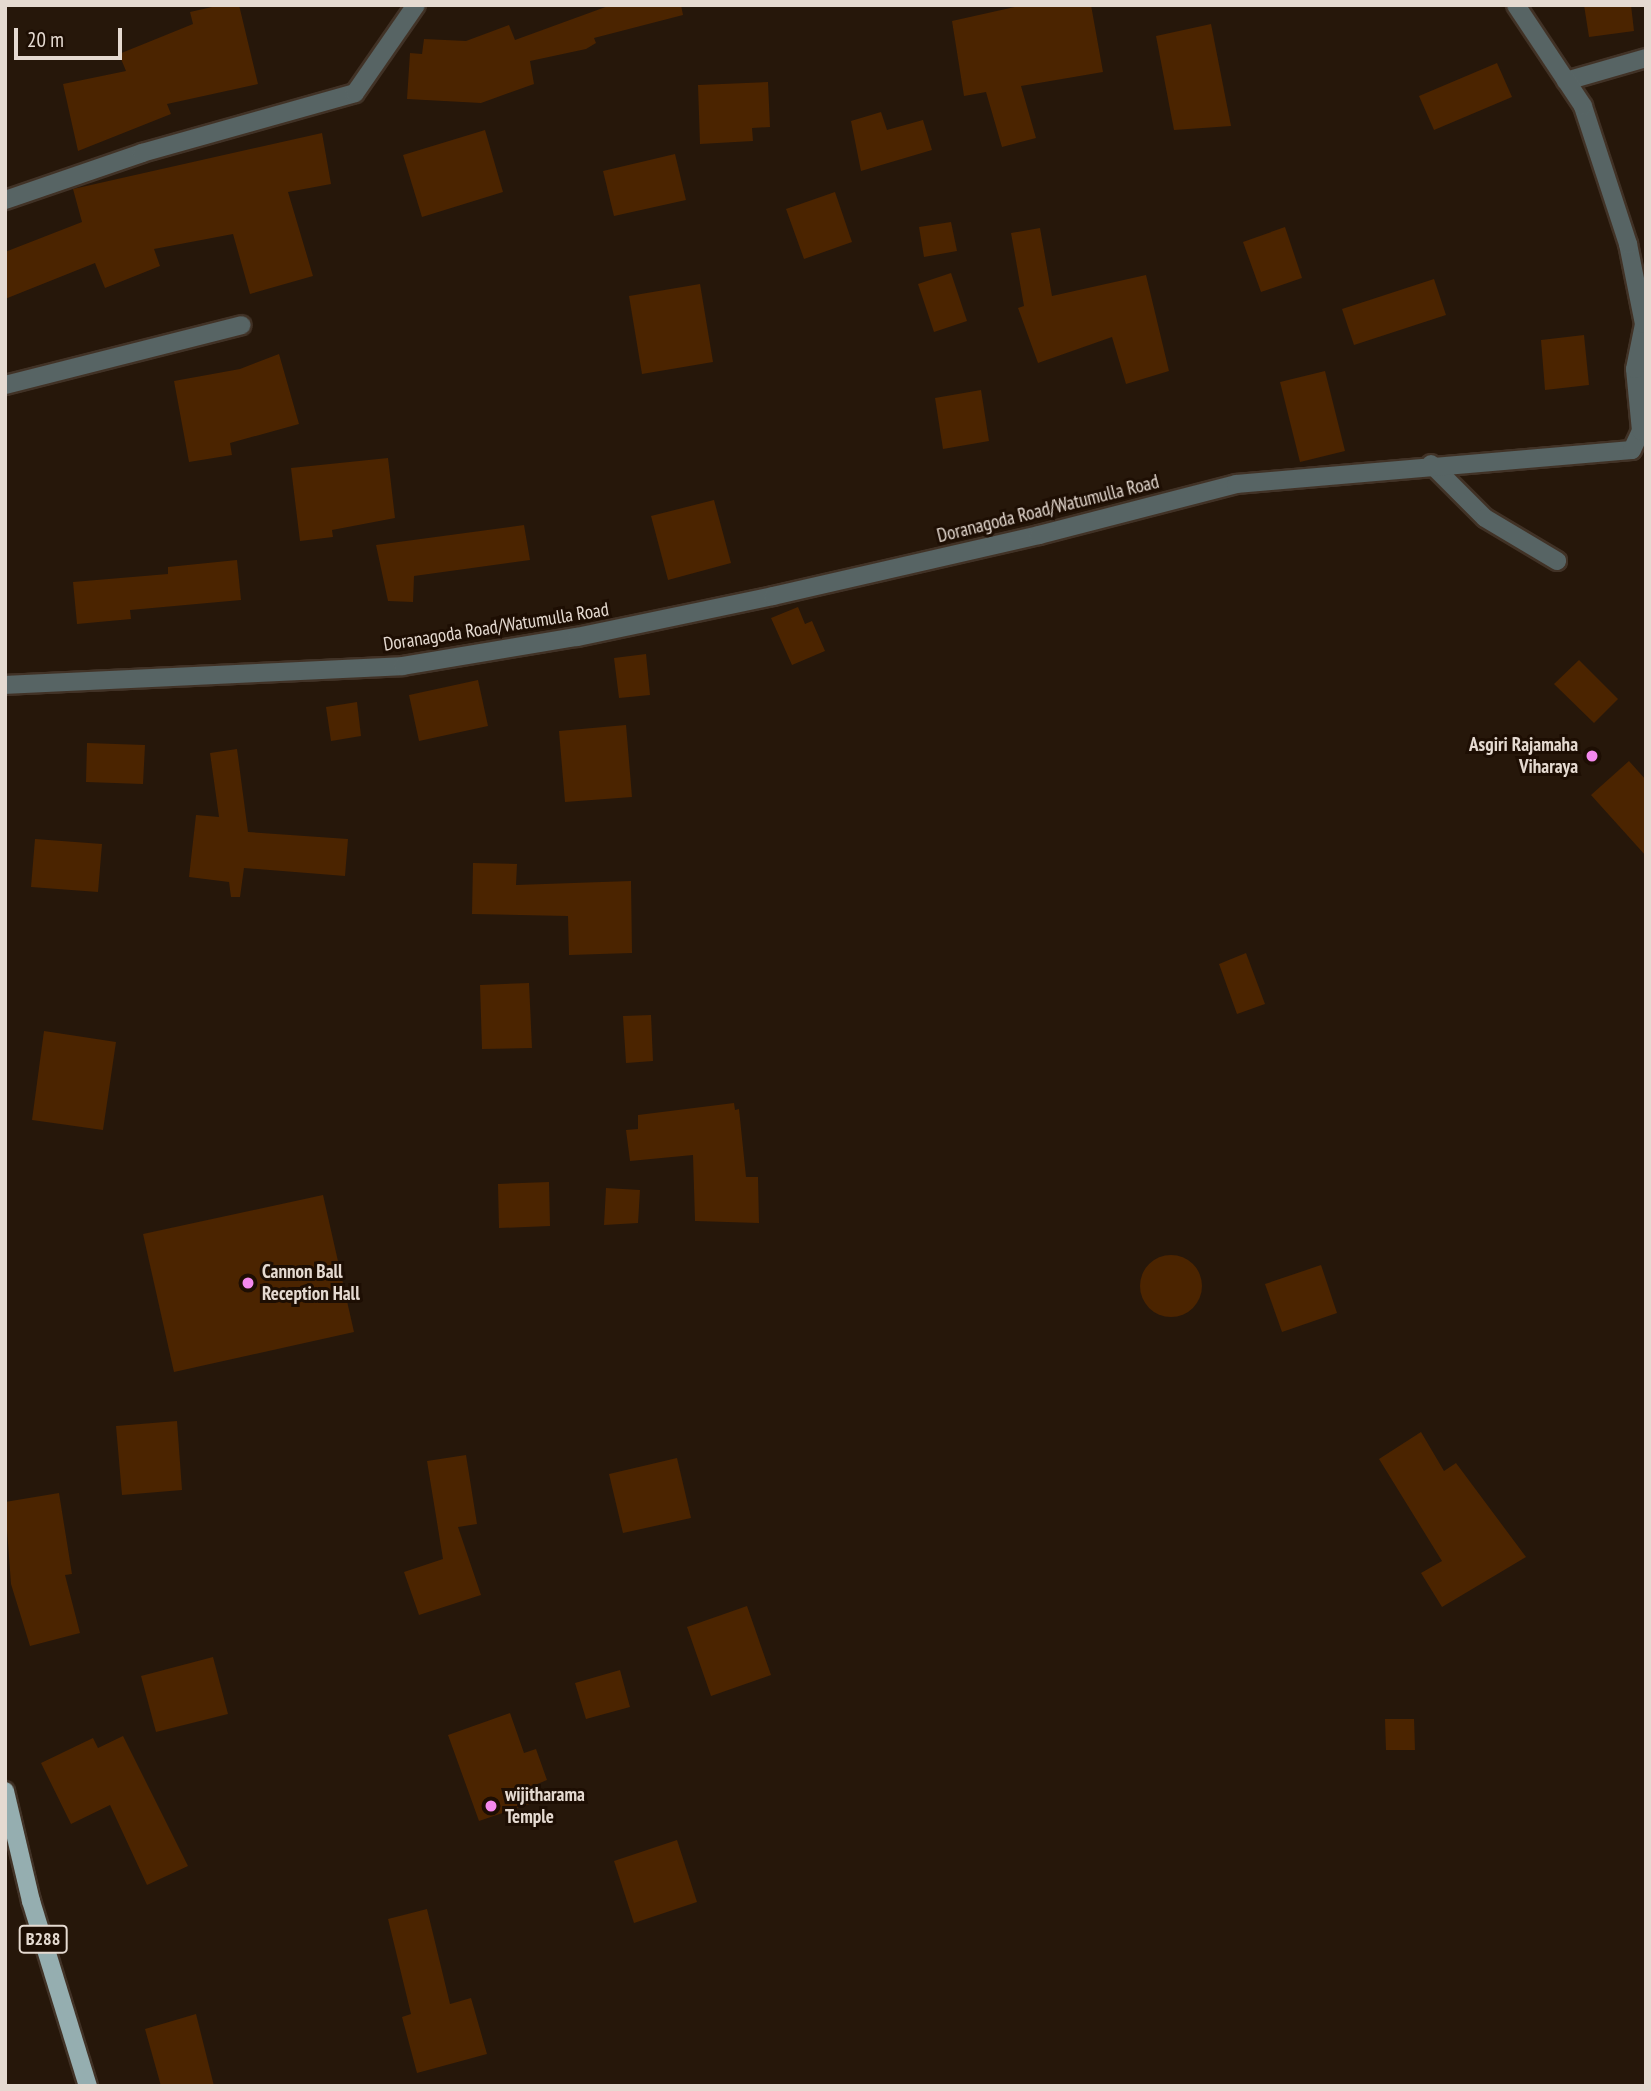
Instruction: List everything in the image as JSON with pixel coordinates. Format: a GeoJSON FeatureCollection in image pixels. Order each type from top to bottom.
{"type":"FeatureCollection","features":[{"type":"Feature","properties":{"kind":"main road","name":"B288"},"geometry":{"type":"LineString","coordinates":[[5,1791],[31,1901],[88,2086]]}},
{"type":"Feature","properties":{"kind":"street"},"geometry":{"type":"LineString","coordinates":[[5,200],[142,153],[355,93],[416,5]]}},
{"type":"Feature","properties":{"kind":"street","name":"Doranagoda Road/Watumulla Road"},"geometry":{"type":"LineString","coordinates":[[5,685],[403,666],[577,637],[773,596],[1236,484],[1432,464],[1639,449],[1641,431],[1635,369],[1644,324],[1628,244],[1583,106],[1516,5]]}},
{"type":"Feature","properties":{"kind":"street"},"geometry":{"type":"LineString","coordinates":[[1566,81],[1646,58]]}},
{"type":"Feature","properties":{"kind":"street"},"geometry":{"type":"LineString","coordinates":[[5,385],[242,325]]}},
{"type":"Feature","properties":{"kind":"street"},"geometry":{"type":"LineString","coordinates":[[1432,464],[1485,518],[1557,561]]}},
{"type":"Feature","properties":{"kind":"building"},"geometry":{"type":"Polygon","coordinates":[[[221,5],[239,5],[258,84],[167,104],[171,114],[78,151],[63,84],[126,71],[119,54],[193,24],[190,12],[221,5]]]}},
{"type":"Feature","properties":{"kind":"building"},"geometry":{"type":"Polygon","coordinates":[[[611,5],[681,5],[683,15],[594,38],[596,43],[586,49],[530,61],[534,84],[481,103],[407,99],[410,53],[422,54],[424,39],[466,41],[509,25],[515,40],[611,5]]]}},
{"type":"Feature","properties":{"kind":"building"},"geometry":{"type":"Polygon","coordinates":[[[1024,5],[1091,5],[1103,72],[1021,86],[1036,138],[1002,147],[986,92],[964,96],[952,21],[1024,5]]]}},
{"type":"Feature","properties":{"kind":"building"},"geometry":{"type":"Polygon","coordinates":[[[1584,5],[1631,5],[1634,31],[1589,37],[1584,5]]]}},
{"type":"Feature","properties":{"kind":"building"},"geometry":{"type":"Polygon","coordinates":[[[1211,24],[1231,126],[1174,130],[1156,36],[1211,24]]]}},
{"type":"Feature","properties":{"kind":"building"},"geometry":{"type":"Polygon","coordinates":[[[1497,63],[1512,97],[1434,130],[1419,96],[1497,63]]]}},
{"type":"Feature","properties":{"kind":"building"},"geometry":{"type":"Polygon","coordinates":[[[768,82],[770,127],[752,128],[753,141],[700,144],[698,85],[768,82]]]}},
{"type":"Feature","properties":{"kind":"building"},"geometry":{"type":"Polygon","coordinates":[[[881,112],[887,130],[923,120],[932,150],[861,171],[851,121],[881,112]]]}},
{"type":"Feature","properties":{"kind":"building"},"geometry":{"type":"Polygon","coordinates":[[[485,130],[503,192],[422,217],[403,155],[485,130]]]}},
{"type":"Feature","properties":{"kind":"building"},"geometry":{"type":"Polygon","coordinates":[[[322,133],[331,184],[288,192],[313,276],[250,294],[233,234],[154,249],[160,266],[105,288],[95,263],[5,299],[5,252],[82,222],[73,189],[322,133]]]}},
{"type":"Feature","properties":{"kind":"building"},"geometry":{"type":"Polygon","coordinates":[[[675,154],[686,200],[614,216],[603,171],[675,154]]]}},
{"type":"Feature","properties":{"kind":"building"},"geometry":{"type":"Polygon","coordinates":[[[835,192],[852,242],[804,259],[786,209],[835,192]]]}},
{"type":"Feature","properties":{"kind":"building"},"geometry":{"type":"Polygon","coordinates":[[[951,222],[957,251],[924,257],[919,227],[951,222]]]}},
{"type":"Feature","properties":{"kind":"building"},"geometry":{"type":"Polygon","coordinates":[[[1285,227],[1302,278],[1261,292],[1243,242],[1285,227]]]}},
{"type":"Feature","properties":{"kind":"building"},"geometry":{"type":"Polygon","coordinates":[[[1040,228],[1052,296],[1146,275],[1169,371],[1126,384],[1112,337],[1038,363],[1018,308],[1024,306],[1011,233],[1040,228]]]}},
{"type":"Feature","properties":{"kind":"building"},"geometry":{"type":"Polygon","coordinates":[[[951,273],[967,321],[934,332],[918,284],[951,273]]]}},
{"type":"Feature","properties":{"kind":"building"},"geometry":{"type":"Polygon","coordinates":[[[1434,279],[1446,315],[1354,345],[1342,309],[1434,279]]]}},
{"type":"Feature","properties":{"kind":"building"},"geometry":{"type":"Polygon","coordinates":[[[700,284],[713,362],[642,374],[629,296],[700,284]]]}},
{"type":"Feature","properties":{"kind":"building"},"geometry":{"type":"Polygon","coordinates":[[[1584,335],[1589,385],[1545,390],[1541,340],[1584,335]]]}},
{"type":"Feature","properties":{"kind":"building"},"geometry":{"type":"Polygon","coordinates":[[[279,354],[299,424],[230,443],[232,455],[189,462],[174,381],[240,369],[279,354]]]}},
{"type":"Feature","properties":{"kind":"building"},"geometry":{"type":"Polygon","coordinates":[[[1325,371],[1345,451],[1300,462],[1280,382],[1325,371]]]}},
{"type":"Feature","properties":{"kind":"building"},"geometry":{"type":"Polygon","coordinates":[[[981,390],[989,441],[943,449],[935,398],[981,390]]]}},
{"type":"Feature","properties":{"kind":"building"},"geometry":{"type":"Polygon","coordinates":[[[388,458],[395,518],[332,530],[333,537],[300,541],[291,468],[388,458]]]}},
{"type":"Feature","properties":{"kind":"building"},"geometry":{"type":"Polygon","coordinates":[[[714,500],[731,563],[668,580],[651,516],[714,500]]]}},
{"type":"Feature","properties":{"kind":"building"},"geometry":{"type":"Polygon","coordinates":[[[524,525],[530,560],[414,576],[413,602],[388,601],[376,545],[524,525]]]}},
{"type":"Feature","properties":{"kind":"building"},"geometry":{"type":"Polygon","coordinates":[[[237,560],[241,600],[130,610],[131,619],[77,624],[73,582],[168,574],[168,567],[237,560]]]}},
{"type":"Feature","properties":{"kind":"building"},"geometry":{"type":"Polygon","coordinates":[[[798,607],[805,624],[812,621],[825,651],[792,665],[771,618],[798,607]]]}},
{"type":"Feature","properties":{"kind":"building"},"geometry":{"type":"Polygon","coordinates":[[[646,654],[650,695],[619,698],[614,658],[646,654]]]}},
{"type":"Feature","properties":{"kind":"building"},"geometry":{"type":"Polygon","coordinates":[[[1579,660],[1618,699],[1594,723],[1554,684],[1579,660]]]}},
{"type":"Feature","properties":{"kind":"building"},"geometry":{"type":"Polygon","coordinates":[[[478,680],[488,726],[419,741],[409,695],[478,680]]]}},
{"type":"Feature","properties":{"kind":"building"},"geometry":{"type":"Polygon","coordinates":[[[357,702],[361,736],[331,741],[326,707],[357,702]]]}},
{"type":"Feature","properties":{"kind":"building"},"geometry":{"type":"Polygon","coordinates":[[[626,725],[632,797],[565,802],[559,731],[626,725]]]}},
{"type":"Feature","properties":{"kind":"building"},"geometry":{"type":"Polygon","coordinates":[[[87,743],[145,745],[143,784],[86,782],[87,743]]]}},
{"type":"Feature","properties":{"kind":"building"},"geometry":{"type":"Polygon","coordinates":[[[237,749],[248,832],[348,839],[345,876],[244,868],[240,897],[231,897],[229,882],[189,877],[196,815],[219,817],[210,753],[237,749]]]}},
{"type":"Feature","properties":{"kind":"building"},"geometry":{"type":"Polygon","coordinates":[[[1629,761],[1646,780],[1646,856],[1591,795],[1629,761]]]}},
{"type":"Feature","properties":{"kind":"building"},"geometry":{"type":"Polygon","coordinates":[[[35,839],[102,844],[98,892],[31,887],[35,839]]]}},
{"type":"Feature","properties":{"kind":"building"},"geometry":{"type":"Polygon","coordinates":[[[473,863],[517,864],[516,885],[631,881],[632,953],[569,955],[568,916],[472,914],[473,863]]]}},
{"type":"Feature","properties":{"kind":"building"},"geometry":{"type":"Polygon","coordinates":[[[1246,953],[1265,1004],[1237,1014],[1219,964],[1246,953]]]}},
{"type":"Feature","properties":{"kind":"building"},"geometry":{"type":"Polygon","coordinates":[[[529,983],[532,1048],[482,1049],[480,985],[529,983]]]}},
{"type":"Feature","properties":{"kind":"building"},"geometry":{"type":"Polygon","coordinates":[[[651,1015],[653,1061],[626,1063],[623,1016],[651,1015]]]}},
{"type":"Feature","properties":{"kind":"building"},"geometry":{"type":"Polygon","coordinates":[[[44,1031],[116,1042],[103,1130],[32,1120],[44,1031]]]}},
{"type":"Feature","properties":{"kind":"building"},"geometry":{"type":"Polygon","coordinates":[[[734,1103],[735,1110],[739,1109],[746,1177],[758,1177],[759,1223],[695,1221],[693,1155],[630,1161],[626,1130],[638,1129],[638,1115],[734,1103]]]}},
{"type":"Feature","properties":{"kind":"building"},"geometry":{"type":"Polygon","coordinates":[[[549,1182],[550,1226],[499,1228],[498,1184],[549,1182]]]}},
{"type":"Feature","properties":{"kind":"building"},"geometry":{"type":"Polygon","coordinates":[[[606,1188],[640,1190],[638,1223],[604,1225],[606,1188]]]}},
{"type":"Feature","properties":{"kind":"building","name":"Cannon Ball Reception Hall"},"geometry":{"type":"Polygon","coordinates":[[[323,1195],[354,1332],[174,1372],[143,1234],[323,1195]]]}},
{"type":"Feature","properties":{"kind":"building"},"geometry":{"type":"Polygon","coordinates":[[[1165,1255],[1177,1255],[1193,1264],[1200,1274],[1200,1298],[1193,1308],[1177,1317],[1165,1317],[1154,1312],[1145,1303],[1140,1292],[1140,1280],[1145,1269],[1154,1260],[1165,1255]]]}},
{"type":"Feature","properties":{"kind":"building"},"geometry":{"type":"Polygon","coordinates":[[[1321,1265],[1337,1313],[1282,1332],[1265,1284],[1321,1265]]]}},
{"type":"Feature","properties":{"kind":"building"},"geometry":{"type":"Polygon","coordinates":[[[177,1421],[182,1490],[122,1495],[116,1426],[177,1421]]]}},
{"type":"Feature","properties":{"kind":"building"},"geometry":{"type":"Polygon","coordinates":[[[1421,1432],[1444,1471],[1456,1463],[1526,1557],[1442,1607],[1421,1573],[1442,1561],[1379,1459],[1421,1432]]]}},
{"type":"Feature","properties":{"kind":"building"},"geometry":{"type":"Polygon","coordinates":[[[466,1455],[477,1524],[458,1527],[481,1595],[419,1615],[404,1572],[443,1559],[427,1461],[466,1455]]]}},
{"type":"Feature","properties":{"kind":"building"},"geometry":{"type":"Polygon","coordinates":[[[677,1458],[691,1518],[623,1533],[609,1474],[677,1458]]]}},
{"type":"Feature","properties":{"kind":"building"},"geometry":{"type":"Polygon","coordinates":[[[59,1493],[72,1574],[65,1575],[80,1633],[30,1646],[11,1584],[5,1502],[59,1493]]]}},
{"type":"Feature","properties":{"kind":"building"},"geometry":{"type":"Polygon","coordinates":[[[747,1606],[771,1675],[711,1696],[687,1627],[747,1606]]]}},
{"type":"Feature","properties":{"kind":"building"},"geometry":{"type":"Polygon","coordinates":[[[213,1657],[228,1714],[156,1732],[141,1676],[213,1657]]]}},
{"type":"Feature","properties":{"kind":"building"},"geometry":{"type":"Polygon","coordinates":[[[620,1670],[630,1707],[586,1719],[575,1683],[620,1670]]]}},
{"type":"Feature","properties":{"kind":"building"},"geometry":{"type":"Polygon","coordinates":[[[510,1713],[524,1753],[536,1749],[547,1780],[535,1785],[541,1800],[479,1821],[448,1735],[510,1713]]]}},
{"type":"Feature","properties":{"kind":"building"},"geometry":{"type":"Polygon","coordinates":[[[1385,1719],[1414,1719],[1415,1750],[1386,1750],[1385,1719]]]}},
{"type":"Feature","properties":{"kind":"building"},"geometry":{"type":"Polygon","coordinates":[[[123,1736],[188,1866],[147,1885],[110,1805],[71,1824],[41,1763],[93,1738],[98,1748],[123,1736]]]}},
{"type":"Feature","properties":{"kind":"building"},"geometry":{"type":"Polygon","coordinates":[[[677,1840],[697,1902],[634,1923],[614,1861],[677,1840]]]}},
{"type":"Feature","properties":{"kind":"building"},"geometry":{"type":"Polygon","coordinates":[[[427,1909],[450,2004],[471,1998],[487,2054],[417,2073],[402,2017],[411,2014],[388,1919],[427,1909]]]}},
{"type":"Feature","properties":{"kind":"building"},"geometry":{"type":"Polygon","coordinates":[[[196,2014],[214,2086],[161,2086],[145,2029],[196,2014]]]}},
{"type":"Feature","properties":{"kind":"place","name":"Asgiri Rajamaha Viharaya"},"geometry":{"type":"Point","coordinates":[1592,756]}},
{"type":"Feature","properties":{"kind":"place","name":"Cannon Ball Reception Hall"},"geometry":{"type":"Point","coordinates":[248,1283]}},
{"type":"Feature","properties":{"kind":"place","name":"wijitharama Temple"},"geometry":{"type":"Point","coordinates":[491,1806]}}]}
